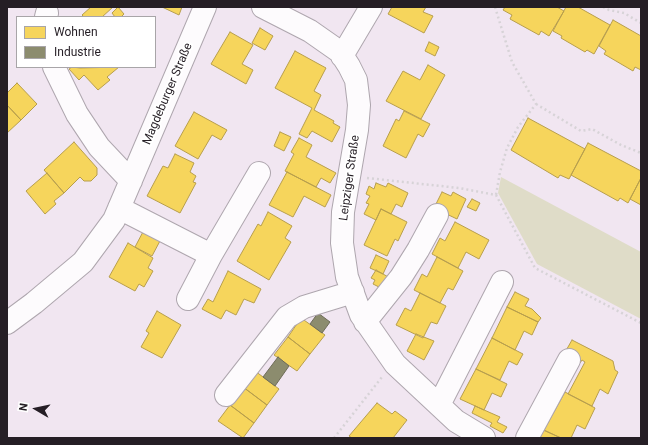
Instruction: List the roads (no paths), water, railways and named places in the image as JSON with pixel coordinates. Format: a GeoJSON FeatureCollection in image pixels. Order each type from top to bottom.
{"type":"FeatureCollection","features":[{"type":"Feature","properties":{"kind":"street","name":"Magdeburger Straße"},"geometry":{"type":"LineString","coordinates":[[7,323],[34,303],[83,262],[114,220],[173,80],[206,7]]}},
{"type":"Feature","properties":{"kind":"street","name":"Leipziger Straße"},"geometry":{"type":"LineString","coordinates":[[263,7],[310,31],[340,52],[356,80],[359,105],[343,212],[342,243],[347,277],[361,315],[394,362],[456,421],[484,438]]}},
{"type":"Feature","properties":{"kind":"street"},"geometry":{"type":"LineString","coordinates":[[342,56],[372,7]]}},
{"type":"Feature","properties":{"kind":"street"},"geometry":{"type":"LineString","coordinates":[[54,68],[77,114],[99,147],[131,181]]}},
{"type":"Feature","properties":{"kind":"street"},"geometry":{"type":"LineString","coordinates":[[188,299],[211,255],[259,173]]}},
{"type":"Feature","properties":{"kind":"street"},"geometry":{"type":"LineString","coordinates":[[119,208],[211,255]]}},
{"type":"Feature","properties":{"kind":"street"},"geometry":{"type":"LineString","coordinates":[[366,322],[401,277],[437,215]]}},
{"type":"Feature","properties":{"kind":"street"},"geometry":{"type":"LineString","coordinates":[[439,405],[502,282]]}},
{"type":"Feature","properties":{"kind":"street"},"geometry":{"type":"LineString","coordinates":[[226,395],[287,317],[304,307],[353,292]]}},
{"type":"Feature","properties":{"kind":"street"},"geometry":{"type":"LineString","coordinates":[[527,438],[569,360]]}}]}
